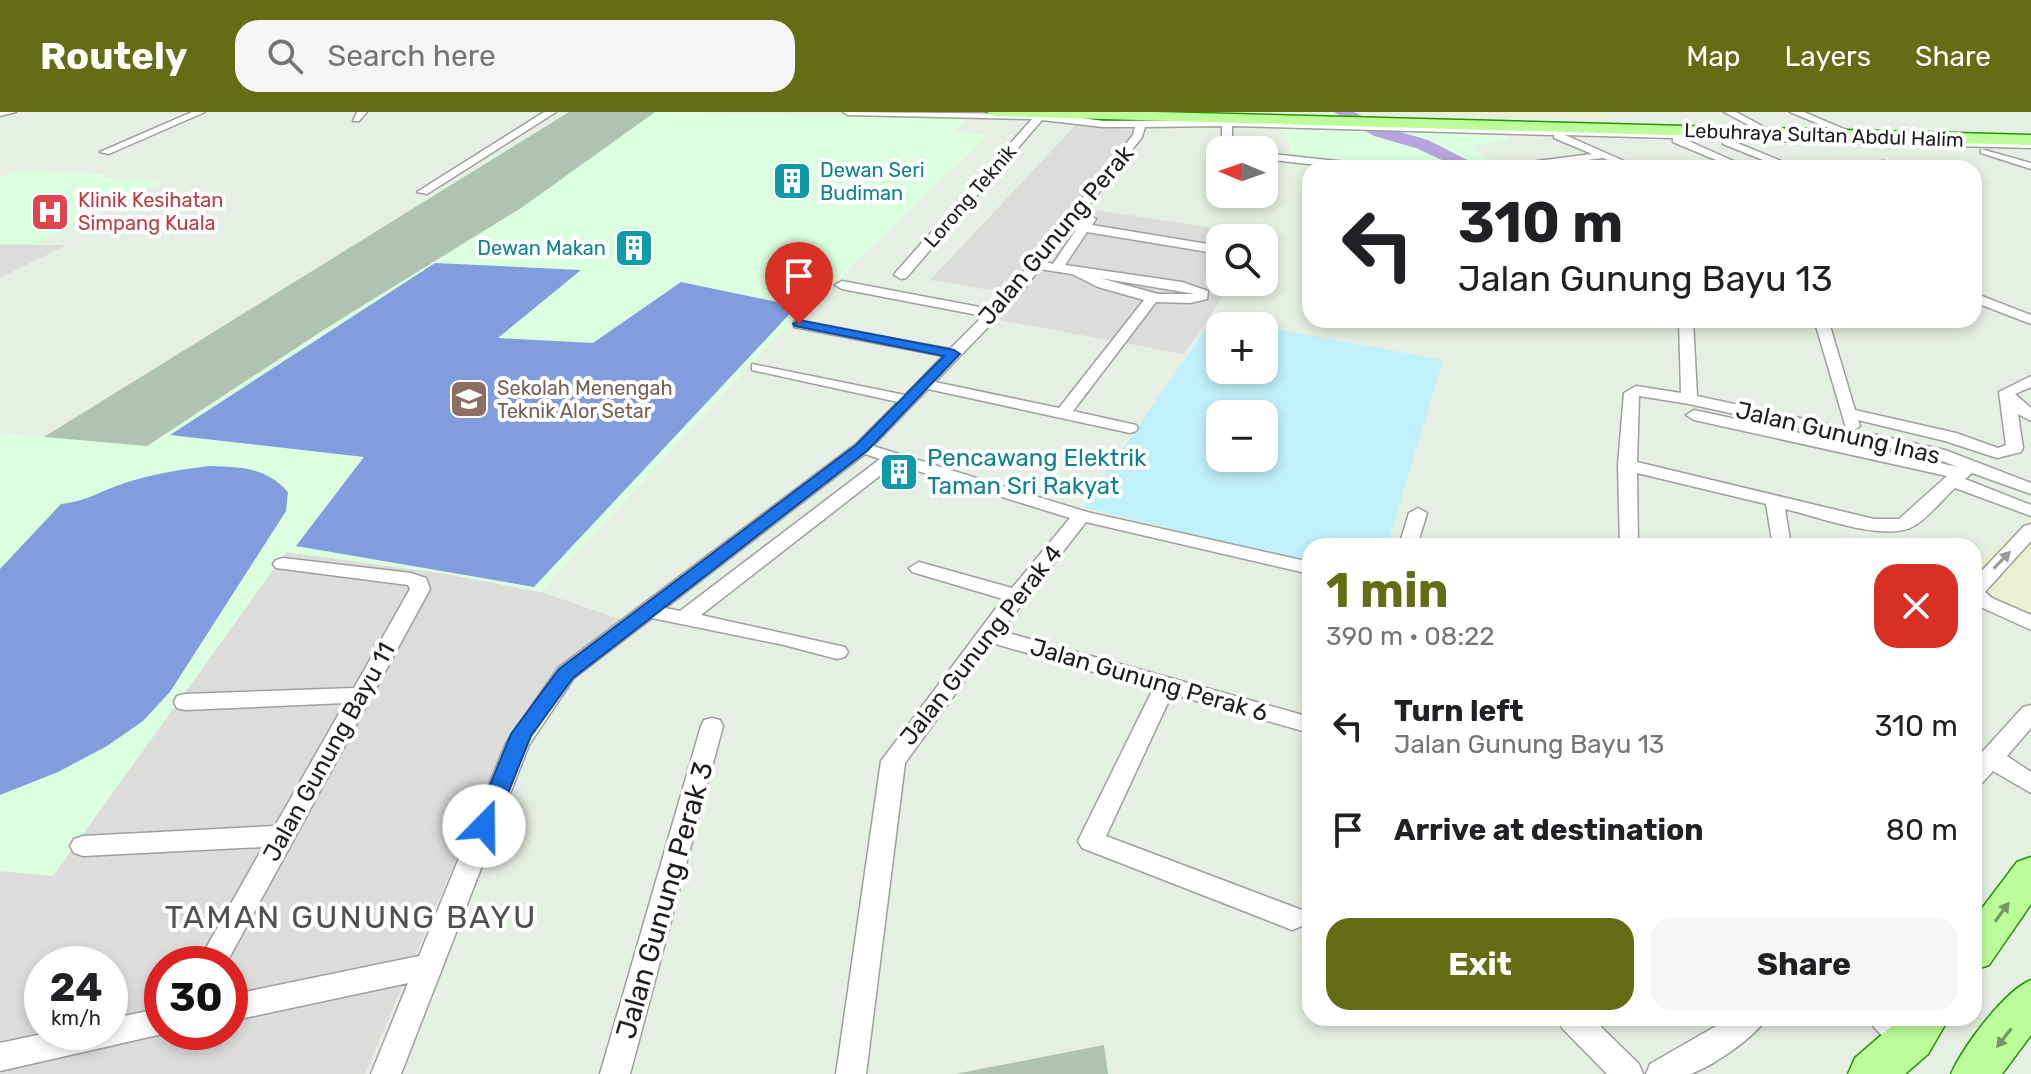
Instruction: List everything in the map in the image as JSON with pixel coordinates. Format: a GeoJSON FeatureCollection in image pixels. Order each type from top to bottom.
{"type":"FeatureCollection","features":[{"type":"Feature","properties":{"kind":"main road","name":"Lebuhraya Sultan Abdul Halim"},"geometry":{"type":"LineString","coordinates":[[994,112],[1127,119],[1385,120],[2031,140]]}},
{"type":"Feature","properties":{"kind":"main road","name":"Lebuhraya Sultan Abdul Halim"},"geometry":{"type":"LineString","coordinates":[[1199,112],[1323,119]]}},
{"type":"Feature","properties":{"kind":"main road","name":"Lebuhraya Sultan Abdul Halim"},"geometry":{"type":"LineString","coordinates":[[1385,120],[1462,116],[2031,140]]}},
{"type":"Feature","properties":{"kind":"main road"},"geometry":{"type":"LineString","coordinates":[[1982,941],[2031,873]]}},
{"type":"Feature","properties":{"kind":"main road"},"geometry":{"type":"LineString","coordinates":[[1974,1074],[2031,1000]]}},
{"type":"Feature","properties":{"kind":"main road"},"geometry":{"type":"LineString","coordinates":[[1871,1074],[1906,1026]]}},
{"type":"Feature","properties":{"kind":"street"},"geometry":{"type":"LineString","coordinates":[[0,113],[11,112]]}},
{"type":"Feature","properties":{"kind":"street"},"geometry":{"type":"LineString","coordinates":[[105,152],[200,112]]}},
{"type":"Feature","properties":{"kind":"street"},"geometry":{"type":"LineString","coordinates":[[423,192],[551,112]]}},
{"type":"Feature","properties":{"kind":"street"},"geometry":{"type":"LineString","coordinates":[[848,112],[1351,128],[1385,120],[1551,132],[1959,143],[2031,140]]}},
{"type":"Feature","properties":{"kind":"street"},"geometry":{"type":"LineString","coordinates":[[1729,112],[1761,128]]}},
{"type":"Feature","properties":{"kind":"street"},"geometry":{"type":"LineString","coordinates":[[1795,112],[1841,130]]}},
{"type":"Feature","properties":{"kind":"street","name":"Lorong Teknik"},"geometry":{"type":"LineString","coordinates":[[901,275],[1039,117]]}},
{"type":"Feature","properties":{"kind":"street","name":"Jalan Gunung Perak"},"geometry":{"type":"LineString","coordinates":[[386,1074],[522,734],[566,673],[862,448],[1076,226],[1138,135],[1127,119]]}},
{"type":"Feature","properties":{"kind":"street"},"geometry":{"type":"LineString","coordinates":[[1227,123],[1227,136]]}},
{"type":"Feature","properties":{"kind":"street"},"geometry":{"type":"LineString","coordinates":[[1551,132],[1614,160]]}},
{"type":"Feature","properties":{"kind":"street"},"geometry":{"type":"LineString","coordinates":[[1666,135],[1725,160]]}},
{"type":"Feature","properties":{"kind":"street"},"geometry":{"type":"LineString","coordinates":[[1712,136],[1773,160]]}},
{"type":"Feature","properties":{"kind":"street"},"geometry":{"type":"LineString","coordinates":[[1959,143],[2031,166]]}},
{"type":"Feature","properties":{"kind":"street"},"geometry":{"type":"LineString","coordinates":[[1568,160],[1603,156]]}},
{"type":"Feature","properties":{"kind":"street"},"geometry":{"type":"LineString","coordinates":[[1278,158],[1302,160]]}},
{"type":"Feature","properties":{"kind":"street"},"geometry":{"type":"LineString","coordinates":[[1056,269],[1076,226],[1095,212]]}},
{"type":"Feature","properties":{"kind":"street"},"geometry":{"type":"LineString","coordinates":[[1076,226],[1206,248]]}},
{"type":"Feature","properties":{"kind":"street"},"geometry":{"type":"LineString","coordinates":[[1036,265],[1182,286],[1201,291],[1202,296],[1195,300],[1153,297],[1092,281],[1077,272]]}},
{"type":"Feature","properties":{"kind":"street"},"geometry":{"type":"LineString","coordinates":[[842,285],[993,314]]}},
{"type":"Feature","properties":{"kind":"street"},"geometry":{"type":"LineString","coordinates":[[1063,413],[1153,297]]}},
{"type":"Feature","properties":{"kind":"street"},"geometry":{"type":"LineString","coordinates":[[1982,300],[2031,320]]}},
{"type":"Feature","properties":{"kind":"street"},"geometry":{"type":"LineString","coordinates":[[799,324],[954,354]]}},
{"type":"Feature","properties":{"kind":"street"},"geometry":{"type":"LineString","coordinates":[[1686,328],[1689,393]]}},
{"type":"Feature","properties":{"kind":"street"},"geometry":{"type":"LineString","coordinates":[[1824,328],[1851,423],[1950,437],[1997,453],[2015,448],[2007,392],[2031,381]]}},
{"type":"Feature","properties":{"kind":"street"},"geometry":{"type":"LineString","coordinates":[[757,367],[908,400]]}},
{"type":"Feature","properties":{"kind":"street"},"geometry":{"type":"LineString","coordinates":[[925,384],[1130,428]]}},
{"type":"Feature","properties":{"kind":"street","name":"Jalan Gunung Inas"},"geometry":{"type":"LineString","coordinates":[[1636,396],[1689,393],[1851,423],[1939,454],[1961,474],[2031,489]]}},
{"type":"Feature","properties":{"kind":"street"},"geometry":{"type":"LineString","coordinates":[[1629,538],[1627,465],[1636,396],[1961,474],[2031,511]]}},
{"type":"Feature","properties":{"kind":"street"},"geometry":{"type":"LineString","coordinates":[[2007,398],[2031,416]]}},
{"type":"Feature","properties":{"kind":"street"},"geometry":{"type":"LineString","coordinates":[[862,448],[1082,516],[1302,566]]}},
{"type":"Feature","properties":{"kind":"street"},"geometry":{"type":"LineString","coordinates":[[684,618],[892,458]]}},
{"type":"Feature","properties":{"kind":"street"},"geometry":{"type":"LineString","coordinates":[[1627,465],[1874,525],[1894,526],[1906,523],[1961,474]]}},
{"type":"Feature","properties":{"kind":"street"},"geometry":{"type":"LineString","coordinates":[[1775,502],[1781,538]]}},
{"type":"Feature","properties":{"kind":"street"},"geometry":{"type":"LineString","coordinates":[[1410,538],[1418,513]]}},
{"type":"Feature","properties":{"kind":"street","name":"Jalan Gunung Perak 4"},"geometry":{"type":"LineString","coordinates":[[851,1074],[888,779],[893,761],[1016,596],[1082,516]]}},
{"type":"Feature","properties":{"kind":"street"},"geometry":{"type":"LineString","coordinates":[[1982,583],[2031,530]]}},
{"type":"Feature","properties":{"kind":"street","name":"Jalan Gunung Bayu 11"},"geometry":{"type":"LineString","coordinates":[[221,946],[420,589],[419,582],[283,564]]}},
{"type":"Feature","properties":{"kind":"street"},"geometry":{"type":"LineString","coordinates":[[919,568],[1016,596]]}},
{"type":"Feature","properties":{"kind":"street"},"geometry":{"type":"LineString","coordinates":[[1982,600],[2031,623]]}},
{"type":"Feature","properties":{"kind":"street"},"geometry":{"type":"LineString","coordinates":[[649,611],[837,652]]}},
{"type":"Feature","properties":{"kind":"street","name":"Jalan Gunung Perak 6"},"geometry":{"type":"LineString","coordinates":[[989,635],[1302,723]]}},
{"type":"Feature","properties":{"kind":"street"},"geometry":{"type":"LineString","coordinates":[[1165,686],[1091,841],[1292,918]]}},
{"type":"Feature","properties":{"kind":"street"},"geometry":{"type":"LineString","coordinates":[[185,702],[361,695]]}},
{"type":"Feature","properties":{"kind":"street"},"geometry":{"type":"LineString","coordinates":[[1982,769],[2031,713]]}},
{"type":"Feature","properties":{"kind":"street","name":"Jalan Gunung Perak 3"},"geometry":{"type":"LineString","coordinates":[[615,1074],[712,726]]}},
{"type":"Feature","properties":{"kind":"street"},"geometry":{"type":"LineString","coordinates":[[1992,758],[2031,784]]}},
{"type":"Feature","properties":{"kind":"street"},"geometry":{"type":"LineString","coordinates":[[83,846],[282,836]]}},
{"type":"Feature","properties":{"kind":"street"},"geometry":{"type":"LineString","coordinates":[[248,1004],[429,966]]}},
{"type":"Feature","properties":{"kind":"street"},"geometry":{"type":"LineString","coordinates":[[0,1057],[144,1026]]}},
{"type":"Feature","properties":{"kind":"street"},"geometry":{"type":"LineString","coordinates":[[1580,1026],[1628,1074]]}},
{"type":"Feature","properties":{"kind":"street"},"geometry":{"type":"LineString","coordinates":[[1661,1074],[1742,1026]]}},
{"type":"Feature","properties":{"kind":"shaded area"},"geometry":{"type":"Polygon","coordinates":[[[569,112],[655,112],[524,206],[325,329],[147,446],[44,437],[569,112]]]}},
{"type":"Feature","properties":{"kind":"shaded area","name":"Sekolah Menengah Teknik Alor Setar"},"geometry":{"type":"Polygon","coordinates":[[[655,112],[967,118],[954,132],[988,135],[762,352],[541,592],[441,573],[286,552],[53,876],[0,871],[0,433],[147,445],[325,329],[524,206],[655,112]]]}},
{"type":"Feature","properties":{"kind":"shaded area"},"geometry":{"type":"Polygon","coordinates":[[[1391,112],[1599,112],[1619,119],[1396,113],[1391,112]]]}},
{"type":"Feature","properties":{"kind":"shaded area"},"geometry":{"type":"Polygon","coordinates":[[[1077,124],[1142,131],[1083,208],[1206,227],[1206,296],[1223,296],[1213,312],[1206,312],[1206,322],[1184,354],[995,319],[1014,294],[930,280],[1077,124]]]}},
{"type":"Feature","properties":{"kind":"shaded area"},"geometry":{"type":"Polygon","coordinates":[[[1280,126],[1497,132],[1511,139],[1473,145],[1472,149],[1492,160],[1295,158],[1280,126]]]}},
{"type":"Feature","properties":{"kind":"shaded area","name":"Klinik Kesihatan Simpang Kuala"},"geometry":{"type":"Polygon","coordinates":[[[16,171],[105,174],[99,178],[164,181],[36,243],[0,243],[0,178],[16,171]]]}},
{"type":"Feature","properties":{"kind":"shaded area"},"geometry":{"type":"Polygon","coordinates":[[[0,245],[67,245],[0,278],[0,245]]]}},
{"type":"Feature","properties":{"kind":"shaded area"},"geometry":{"type":"Polygon","coordinates":[[[435,263],[581,270],[498,338],[593,343],[681,282],[797,306],[534,587],[296,546],[364,457],[170,435],[435,263]]]}},
{"type":"Feature","properties":{"kind":"shaded area"},"geometry":{"type":"Polygon","coordinates":[[[1206,328],[1206,384],[1278,384],[1278,330],[1443,360],[1389,538],[1302,538],[1302,561],[1083,507],[1206,328]]]}},
{"type":"Feature","properties":{"kind":"shaded area"},"geometry":{"type":"Polygon","coordinates":[[[209,466],[242,468],[271,478],[288,492],[286,511],[170,692],[143,721],[107,746],[58,772],[0,795],[0,569],[61,504],[85,499],[144,478],[209,466]]]}},
{"type":"Feature","properties":{"kind":"shaded area"},"geometry":{"type":"Polygon","coordinates":[[[2031,516],[2031,627],[1982,605],[1982,559],[2031,516]]]}},
{"type":"Feature","properties":{"kind":"shaded area"},"geometry":{"type":"Polygon","coordinates":[[[286,552],[441,573],[541,592],[622,620],[557,669],[509,735],[365,1074],[0,1074],[0,871],[53,875],[286,552]]]}},
{"type":"Feature","properties":{"kind":"shaded area"},"geometry":{"type":"Polygon","coordinates":[[[1104,1045],[1108,1074],[955,1074],[1104,1045]]]}},
{"type":"Feature","properties":{"kind":"waterway"},"geometry":{"type":"LineString","coordinates":[[902,112],[954,114]]}},
{"type":"Feature","properties":{"kind":"waterway"},"geometry":{"type":"LineString","coordinates":[[1342,112],[1380,132],[1422,144],[1457,160]]}},
{"type":"Feature","properties":{"kind":"place","name":"Dewan Seri Budiman"},"geometry":{"type":"Point","coordinates":[792,181]}},
{"type":"Feature","properties":{"kind":"place","name":"Klinik Kesihatan Simpang Kuala"},"geometry":{"type":"Point","coordinates":[50,212]}},
{"type":"Feature","properties":{"kind":"place","name":"Dewan Makan"},"geometry":{"type":"Point","coordinates":[634,248]}},
{"type":"Feature","properties":{"kind":"place","name":"Sekolah Menengah Teknik Alor Setar"},"geometry":{"type":"Point","coordinates":[469,399]}},
{"type":"Feature","properties":{"kind":"place","name":"Pencawang Elektrik Taman Sri Rakyat"},"geometry":{"type":"Point","coordinates":[899,472]}},
{"type":"Feature","properties":{"kind":"district","name":"TAMAN GUNUNG BAYU"},"geometry":{"type":"Point","coordinates":[351,917]}},
{"type":"Feature","properties":{"kind":"route"},"geometry":{"type":"LineString","coordinates":[[484,826],[522,734],[566,673],[862,448],[954,354],[799,324]]}}]}
